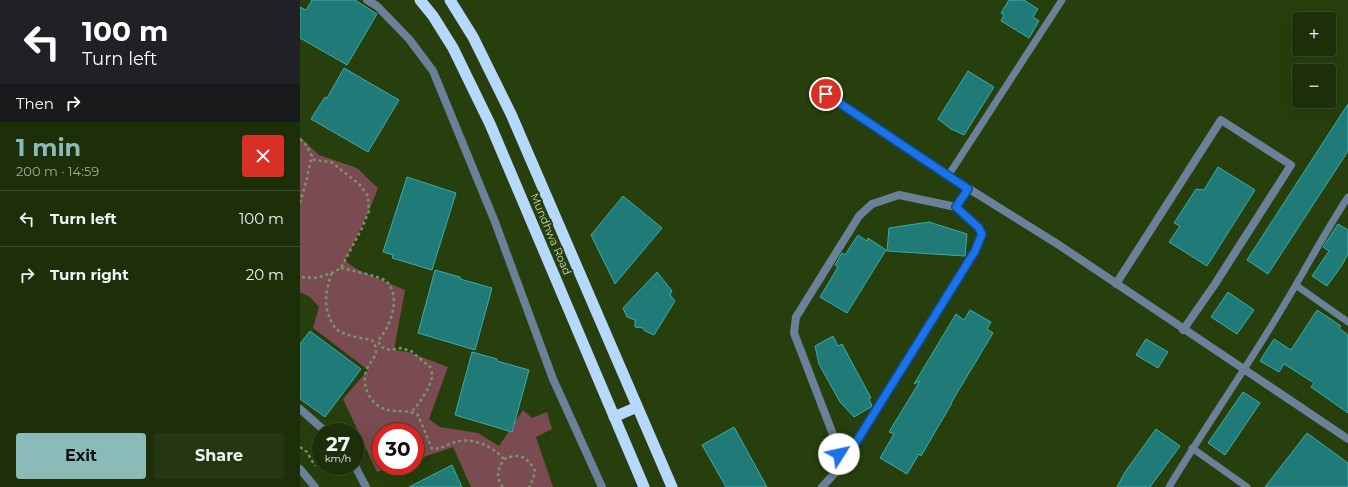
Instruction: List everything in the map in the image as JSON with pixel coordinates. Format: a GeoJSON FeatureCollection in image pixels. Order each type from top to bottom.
{"type":"FeatureCollection","features":[{"type":"Feature","properties":{"kind":"highway","name":"Mundhwa Road"},"geometry":{"type":"LineString","coordinates":[[420,0],[433,16],[453,48],[490,124],[644,487]]}},
{"type":"Feature","properties":{"kind":"highway","name":"Mundhwa Road"},"geometry":{"type":"LineString","coordinates":[[450,0],[473,37],[511,114],[672,487]]}},
{"type":"Feature","properties":{"kind":"highway"},"geometry":{"type":"LineString","coordinates":[[614,417],[637,407]]}},
{"type":"Feature","properties":{"kind":"street"},"geometry":{"type":"LineString","coordinates":[[367,0],[377,6],[409,39],[433,71],[496,222],[553,379],[602,487]]}},
{"type":"Feature","properties":{"kind":"street"},"geometry":{"type":"LineString","coordinates":[[826,94],[968,189],[1059,245],[1348,440]]}},
{"type":"Feature","properties":{"kind":"street"},"geometry":{"type":"LineString","coordinates":[[1116,284],[1222,120],[1291,165],[1215,284],[1183,330]]}},
{"type":"Feature","properties":{"kind":"street"},"geometry":{"type":"LineString","coordinates":[[956,207],[968,189]]}},
{"type":"Feature","properties":{"kind":"street"},"geometry":{"type":"LineString","coordinates":[[822,487],[835,473],[839,454],[834,437],[794,333],[796,317],[859,216],[872,204],[899,194],[956,207],[978,227],[982,234],[975,251],[855,444],[839,454]]}},
{"type":"Feature","properties":{"kind":"street"},"geometry":{"type":"LineString","coordinates":[[300,409],[316,423]]}},
{"type":"Feature","properties":{"kind":"street"},"geometry":{"type":"LineString","coordinates":[[300,469],[315,487]]}},
{"type":"Feature","properties":{"kind":"street"},"geometry":{"type":"LineString","coordinates":[[360,475],[366,487]]}},
{"type":"Feature","properties":{"kind":"lane"},"geometry":{"type":"LineString","coordinates":[[948,176],[1062,0]]}},
{"type":"Feature","properties":{"kind":"lane"},"geometry":{"type":"LineString","coordinates":[[1169,487],[1192,448],[1245,370],[1297,286],[1348,197]]}},
{"type":"Feature","properties":{"kind":"lane"},"geometry":{"type":"LineString","coordinates":[[1341,208],[1348,213]]}},
{"type":"Feature","properties":{"kind":"lane"},"geometry":{"type":"LineString","coordinates":[[1297,286],[1348,322]]}},
{"type":"Feature","properties":{"kind":"lane"},"geometry":{"type":"LineString","coordinates":[[1192,448],[1247,487]]}},
{"type":"Feature","properties":{"kind":"path"},"geometry":{"type":"LineString","coordinates":[[300,138],[314,160],[331,162],[359,184],[368,196],[369,211],[362,228],[341,268],[332,273],[316,278],[300,277]]}},
{"type":"Feature","properties":{"kind":"path"},"geometry":{"type":"LineString","coordinates":[[300,203],[312,155]]}},
{"type":"Feature","properties":{"kind":"path"},"geometry":{"type":"LineString","coordinates":[[341,268],[386,281],[393,293],[393,308],[388,327],[378,341],[381,347],[390,350],[400,348],[411,351],[430,367],[432,377],[418,405],[411,412]]}},
{"type":"Feature","properties":{"kind":"path"},"geometry":{"type":"LineString","coordinates":[[332,273],[327,285],[325,298],[327,311],[335,328],[342,333],[372,340],[376,346],[376,353],[365,372],[365,382],[368,395],[379,407],[386,410],[411,412],[418,415],[432,450],[439,449],[459,441],[467,440],[494,449],[504,459]]}},
{"type":"Feature","properties":{"kind":"path"},"geometry":{"type":"LineString","coordinates":[[503,487],[498,474],[504,459],[516,455],[527,460],[535,471],[529,487]]}},
{"type":"Feature","properties":{"kind":"shaded area"},"geometry":{"type":"Polygon","coordinates":[[[300,137],[319,155],[357,168],[378,188],[369,211],[345,261],[360,271],[405,290],[394,350],[408,352],[448,367],[429,419],[440,427],[478,433],[499,446],[523,410],[532,418],[547,412],[552,429],[536,437],[553,487],[471,487],[453,447],[424,457],[424,423],[372,423],[372,461],[364,444],[364,423],[354,423],[343,399],[368,370],[313,328],[319,307],[310,297],[300,292],[300,137]]]}},
{"type":"Feature","properties":{"kind":"building"},"geometry":{"type":"Polygon","coordinates":[[[312,0],[355,0],[377,14],[347,65],[300,38],[300,7],[306,10],[312,0]]]}},
{"type":"Feature","properties":{"kind":"building"},"geometry":{"type":"Polygon","coordinates":[[[1009,0],[1024,0],[1038,9],[1033,17],[1039,21],[1029,38],[1001,21],[1004,15],[1001,13],[1009,0]]]}},
{"type":"Feature","properties":{"kind":"building"},"geometry":{"type":"Polygon","coordinates":[[[344,68],[399,100],[368,152],[311,119],[325,97],[327,98],[344,68]]]}},
{"type":"Feature","properties":{"kind":"building"},"geometry":{"type":"Polygon","coordinates":[[[968,71],[994,87],[964,135],[951,129],[938,119],[968,71]]]}},
{"type":"Feature","properties":{"kind":"building"},"geometry":{"type":"Polygon","coordinates":[[[1348,104],[1348,151],[1268,274],[1247,260],[1348,104]]]}},
{"type":"Feature","properties":{"kind":"building"},"geometry":{"type":"Polygon","coordinates":[[[1218,167],[1255,190],[1207,266],[1169,242],[1180,226],[1174,223],[1196,189],[1204,190],[1218,167]]]}},
{"type":"Feature","properties":{"kind":"building"},"geometry":{"type":"Polygon","coordinates":[[[407,177],[456,193],[432,270],[392,258],[393,255],[383,252],[407,177]]]}},
{"type":"Feature","properties":{"kind":"building"},"geometry":{"type":"Polygon","coordinates":[[[623,196],[662,228],[615,284],[591,235],[623,196]]]}},
{"type":"Feature","properties":{"kind":"building"},"geometry":{"type":"Polygon","coordinates":[[[929,222],[967,234],[965,256],[887,251],[889,228],[929,222]]]}},
{"type":"Feature","properties":{"kind":"building"},"geometry":{"type":"Polygon","coordinates":[[[1338,224],[1348,230],[1348,254],[1327,286],[1312,276],[1329,251],[1323,247],[1338,224]]]}},
{"type":"Feature","properties":{"kind":"building"},"geometry":{"type":"Polygon","coordinates":[[[858,235],[867,241],[868,238],[886,250],[847,313],[820,297],[838,267],[835,265],[842,253],[845,255],[858,235]]]}},
{"type":"Feature","properties":{"kind":"building"},"geometry":{"type":"Polygon","coordinates":[[[435,270],[492,288],[475,350],[418,333],[435,270]]]}},
{"type":"Feature","properties":{"kind":"building"},"geometry":{"type":"Polygon","coordinates":[[[657,272],[672,291],[670,295],[675,301],[654,335],[645,331],[643,328],[635,327],[635,320],[627,317],[623,308],[657,272]]]}},
{"type":"Feature","properties":{"kind":"building"},"geometry":{"type":"Polygon","coordinates":[[[1228,292],[1254,310],[1237,334],[1211,317],[1228,292]]]}},
{"type":"Feature","properties":{"kind":"building"},"geometry":{"type":"Polygon","coordinates":[[[970,310],[991,322],[987,329],[993,333],[921,456],[919,454],[907,474],[880,458],[894,434],[889,432],[920,381],[914,384],[956,314],[964,320],[970,310]]]}},
{"type":"Feature","properties":{"kind":"building"},"geometry":{"type":"Polygon","coordinates":[[[1317,310],[1341,326],[1339,328],[1348,335],[1348,413],[1311,387],[1314,383],[1284,364],[1279,372],[1260,361],[1274,339],[1291,350],[1317,310]]]}},
{"type":"Feature","properties":{"kind":"building"},"geometry":{"type":"Polygon","coordinates":[[[310,331],[361,369],[325,417],[300,399],[300,344],[310,331]]]}},
{"type":"Feature","properties":{"kind":"building"},"geometry":{"type":"Polygon","coordinates":[[[833,336],[838,346],[842,344],[871,398],[869,399],[872,406],[854,417],[840,402],[819,364],[815,346],[833,336]]]}},
{"type":"Feature","properties":{"kind":"building"},"geometry":{"type":"Polygon","coordinates":[[[1146,339],[1168,352],[1158,368],[1136,355],[1146,339]]]}},
{"type":"Feature","properties":{"kind":"building"},"geometry":{"type":"Polygon","coordinates":[[[472,352],[529,370],[512,432],[455,415],[472,352]]]}},
{"type":"Feature","properties":{"kind":"building"},"geometry":{"type":"Polygon","coordinates":[[[1243,392],[1260,403],[1225,455],[1208,443],[1243,392]]]}},
{"type":"Feature","properties":{"kind":"building"},"geometry":{"type":"Polygon","coordinates":[[[734,427],[767,487],[726,487],[702,445],[734,427]]]}},
{"type":"Feature","properties":{"kind":"building"},"geometry":{"type":"Polygon","coordinates":[[[1156,429],[1180,446],[1150,487],[1117,487],[1125,472],[1156,429]]]}},
{"type":"Feature","properties":{"kind":"building"},"geometry":{"type":"Polygon","coordinates":[[[1307,433],[1348,463],[1348,487],[1265,487],[1307,433]]]}},
{"type":"Feature","properties":{"kind":"building"},"geometry":{"type":"Polygon","coordinates":[[[452,465],[462,487],[409,487],[452,465]]]}},
{"type":"Feature","properties":{"kind":"route"},"geometry":{"type":"LineString","coordinates":[[826,94],[968,189],[956,207],[978,227],[982,234],[975,251],[855,444],[839,454]]}}]}
